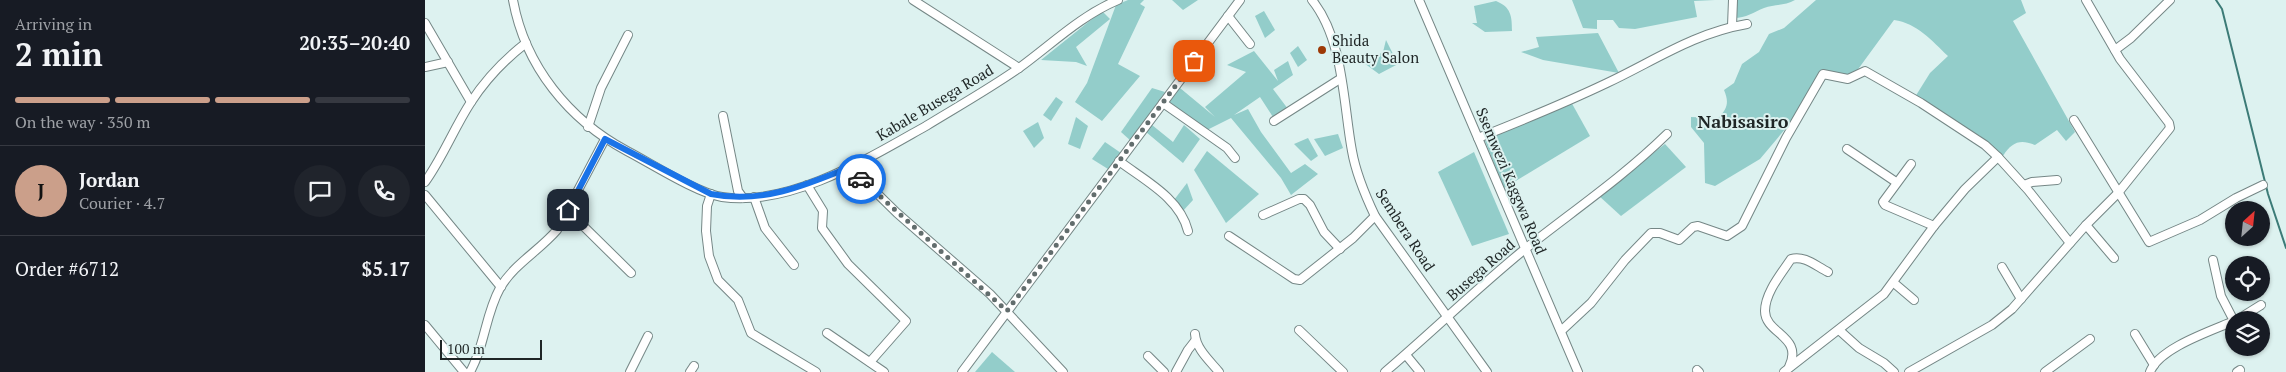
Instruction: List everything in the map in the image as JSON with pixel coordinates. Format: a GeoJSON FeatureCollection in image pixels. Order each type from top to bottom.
{"type":"FeatureCollection","features":[{"type":"Feature","properties":{"kind":"street","name":"Kabale Busega Road"},"geometry":{"type":"LineString","coordinates":[[513,0],[526,43],[559,99],[588,127],[605,139],[711,194],[743,198],[774,194],[807,185],[882,151],[1019,68],[1090,14],[1118,0]]}},
{"type":"Feature","properties":{"kind":"street"},"geometry":{"type":"LineString","coordinates":[[913,0],[1019,68]]}},
{"type":"Feature","properties":{"kind":"street"},"geometry":{"type":"LineString","coordinates":[[962,372],[1240,0]]}},
{"type":"Feature","properties":{"kind":"street","name":"Sembera Road"},"geometry":{"type":"LineString","coordinates":[[1312,0],[1324,20],[1332,41],[1341,79],[1357,172],[1364,193],[1375,216],[1487,372]]}},
{"type":"Feature","properties":{"kind":"street","name":"Ssemwezi Kaggwa Road"},"geometry":{"type":"LineString","coordinates":[[1419,0],[1578,372]]}},
{"type":"Feature","properties":{"kind":"street"},"geometry":{"type":"LineString","coordinates":[[1732,26],[1733,0]]}},
{"type":"Feature","properties":{"kind":"street"},"geometry":{"type":"LineString","coordinates":[[1909,372],[1992,325],[2012,309],[2086,224],[2117,193],[2170,126],[2115,50],[2086,0]]}},
{"type":"Feature","properties":{"kind":"street"},"geometry":{"type":"LineString","coordinates":[[2115,50],[2131,38],[2171,0]]}},
{"type":"Feature","properties":{"kind":"street"},"geometry":{"type":"LineString","coordinates":[[1229,16],[1249,44]]}},
{"type":"Feature","properties":{"kind":"street"},"geometry":{"type":"LineString","coordinates":[[425,22],[471,102]]}},
{"type":"Feature","properties":{"kind":"street"},"geometry":{"type":"LineString","coordinates":[[1478,138],[1607,83],[1674,47],[1732,26],[1747,24]]}},
{"type":"Feature","properties":{"kind":"street"},"geometry":{"type":"LineString","coordinates":[[588,127],[597,95],[628,35]]}},
{"type":"Feature","properties":{"kind":"street"},"geometry":{"type":"LineString","coordinates":[[425,182],[437,166],[471,102],[501,64],[526,43]]}},
{"type":"Feature","properties":{"kind":"street"},"geometry":{"type":"LineString","coordinates":[[425,68],[448,62]]}},
{"type":"Feature","properties":{"kind":"street"},"geometry":{"type":"LineString","coordinates":[[1561,331],[1591,303],[1625,260],[1651,233],[1660,233],[1679,240],[1693,227],[1698,226],[1727,236],[1742,226],[1786,138],[1823,74],[1848,79],[1865,71],[1921,103],[1985,145],[1998,156],[2024,185],[2070,243]]}},
{"type":"Feature","properties":{"kind":"street"},"geometry":{"type":"LineString","coordinates":[[1273,121],[1341,79]]}},
{"type":"Feature","properties":{"kind":"street"},"geometry":{"type":"LineString","coordinates":[[1163,103],[1227,148],[1235,158]]}},
{"type":"Feature","properties":{"kind":"street"},"geometry":{"type":"LineString","coordinates":[[723,116],[738,191],[743,198]]}},
{"type":"Feature","properties":{"kind":"street"},"geometry":{"type":"LineString","coordinates":[[2074,120],[2117,193],[2149,242],[2200,220],[2236,198],[2263,185]]}},
{"type":"Feature","properties":{"kind":"street","name":"Busega Road"},"geometry":{"type":"LineString","coordinates":[[1385,372],[1525,250],[1629,169],[1667,134]]}},
{"type":"Feature","properties":{"kind":"street"},"geometry":{"type":"LineString","coordinates":[[470,372],[478,355],[490,311],[501,287],[517,266],[549,239],[568,210],[605,139]]}},
{"type":"Feature","properties":{"kind":"street"},"geometry":{"type":"LineString","coordinates":[[1847,149],[1897,182]]}},
{"type":"Feature","properties":{"kind":"street"},"geometry":{"type":"LineString","coordinates":[[1786,370],[1884,294],[1894,283],[1934,226],[1965,189],[1998,156]]}},
{"type":"Feature","properties":{"kind":"street"},"geometry":{"type":"LineString","coordinates":[[1119,161],[1169,199],[1186,222],[1188,231]]}},
{"type":"Feature","properties":{"kind":"street"},"geometry":{"type":"LineString","coordinates":[[1911,164],[1883,202],[1885,205],[1934,226]]}},
{"type":"Feature","properties":{"kind":"street"},"geometry":{"type":"LineString","coordinates":[[850,167],[897,213],[990,294],[1063,372]]}},
{"type":"Feature","properties":{"kind":"street"},"geometry":{"type":"LineString","coordinates":[[2024,185],[2032,182],[2057,180]]}},
{"type":"Feature","properties":{"kind":"street"},"geometry":{"type":"LineString","coordinates":[[807,185],[823,211],[822,228],[848,264],[907,322],[870,362]]}},
{"type":"Feature","properties":{"kind":"street"},"geometry":{"type":"LineString","coordinates":[[425,194],[501,287]]}},
{"type":"Feature","properties":{"kind":"street"},"geometry":{"type":"LineString","coordinates":[[711,194],[707,206],[706,230],[709,256],[718,280],[738,300],[751,333],[816,372]]}},
{"type":"Feature","properties":{"kind":"street"},"geometry":{"type":"LineString","coordinates":[[754,197],[765,228],[794,265]]}},
{"type":"Feature","properties":{"kind":"street"},"geometry":{"type":"LineString","coordinates":[[1263,215],[1299,199],[1306,200],[1324,232],[1339,248]]}},
{"type":"Feature","properties":{"kind":"street"},"geometry":{"type":"LineString","coordinates":[[568,210],[631,273]]}},
{"type":"Feature","properties":{"kind":"street"},"geometry":{"type":"LineString","coordinates":[[1229,236],[1293,279],[1300,280],[1375,216]]}},
{"type":"Feature","properties":{"kind":"street"},"geometry":{"type":"LineString","coordinates":[[2086,224],[2113,258]]}},
{"type":"Feature","properties":{"kind":"street"},"geometry":{"type":"LineString","coordinates":[[1786,370],[1793,358],[1793,352],[1788,342],[1767,320],[1765,313],[1767,300],[1791,259],[1797,257],[1806,260],[1828,272]]}},
{"type":"Feature","properties":{"kind":"street"},"geometry":{"type":"LineString","coordinates":[[2213,260],[2221,296],[2229,311]]}},
{"type":"Feature","properties":{"kind":"street"},"geometry":{"type":"LineString","coordinates":[[2002,267],[2021,299]]}},
{"type":"Feature","properties":{"kind":"street"},"geometry":{"type":"LineString","coordinates":[[1894,283],[1914,300]]}},
{"type":"Feature","properties":{"kind":"street"},"geometry":{"type":"LineString","coordinates":[[2251,311],[2261,305]]}},
{"type":"Feature","properties":{"kind":"street"},"geometry":{"type":"LineString","coordinates":[[425,325],[464,372]]}},
{"type":"Feature","properties":{"kind":"street"},"geometry":{"type":"LineString","coordinates":[[2135,334],[2152,368],[2187,341],[2225,325]]}},
{"type":"Feature","properties":{"kind":"street"},"geometry":{"type":"LineString","coordinates":[[1299,330],[1343,372]]}},
{"type":"Feature","properties":{"kind":"street"},"geometry":{"type":"LineString","coordinates":[[1839,330],[1859,348],[1884,362],[1894,372]]}},
{"type":"Feature","properties":{"kind":"street"},"geometry":{"type":"LineString","coordinates":[[827,333],[884,372]]}},
{"type":"Feature","properties":{"kind":"street"},"geometry":{"type":"LineString","coordinates":[[630,372],[649,336]]}},
{"type":"Feature","properties":{"kind":"street"},"geometry":{"type":"LineString","coordinates":[[1176,372],[1195,337],[1219,372]]}},
{"type":"Feature","properties":{"kind":"street"},"geometry":{"type":"LineString","coordinates":[[2045,372],[2090,339]]}},
{"type":"Feature","properties":{"kind":"street"},"geometry":{"type":"LineString","coordinates":[[1405,355],[1420,372]]}},
{"type":"Feature","properties":{"kind":"street"},"geometry":{"type":"LineString","coordinates":[[1149,356],[1164,372]]}},
{"type":"Feature","properties":{"kind":"shaded area"},"geometry":{"type":"Polygon","coordinates":[[[1128,0],[1144,0],[1140,4],[1145,7],[1118,64],[1140,76],[1102,121],[1075,102],[1087,83],[1116,5],[1128,0]]]}},
{"type":"Feature","properties":{"kind":"shaded area"},"geometry":{"type":"Polygon","coordinates":[[[1172,0],[1198,0],[1183,10],[1172,0]]]}},
{"type":"Feature","properties":{"kind":"shaded area"},"geometry":{"type":"Polygon","coordinates":[[[1572,0],[1715,0],[1694,1],[1697,17],[1635,29],[1619,28],[1613,20],[1597,20],[1597,29],[1583,28],[1572,0]]]}},
{"type":"Feature","properties":{"kind":"shaded area"},"geometry":{"type":"Polygon","coordinates":[[[1729,0],[1795,0],[1734,18],[1734,6],[1729,0]]]}},
{"type":"Feature","properties":{"kind":"shaded area"},"geometry":{"type":"Polygon","coordinates":[[[1816,0],[2021,0],[2026,13],[2013,21],[2075,132],[2066,141],[2057,130],[2035,145],[2025,142],[2017,143],[2003,156],[1980,136],[1915,97],[1930,73],[1948,56],[1917,29],[1894,20],[1848,83],[1826,74],[1802,109],[1760,159],[1715,186],[1705,183],[1704,143],[1691,127],[1691,117],[1718,118],[1727,105],[1724,90],[1734,83],[1742,64],[1759,52],[1769,34],[1784,28],[1816,0]]]}},
{"type":"Feature","properties":{"kind":"shaded area"},"geometry":{"type":"Polygon","coordinates":[[[1496,1],[1508,9],[1512,21],[1512,31],[1485,32],[1472,23],[1477,23],[1474,6],[1496,1]]]}},
{"type":"Feature","properties":{"kind":"shaded area"},"geometry":{"type":"Polygon","coordinates":[[[1102,11],[1110,19],[1076,47],[1087,66],[1076,62],[1041,60],[1102,11]]]}},
{"type":"Feature","properties":{"kind":"shaded area"},"geometry":{"type":"Polygon","coordinates":[[[1264,11],[1275,30],[1265,38],[1255,16],[1264,11]]]}},
{"type":"Feature","properties":{"kind":"shaded area"},"geometry":{"type":"Polygon","coordinates":[[[1598,33],[1619,73],[1543,60],[1521,52],[1539,47],[1536,37],[1598,33]]]}},
{"type":"Feature","properties":{"kind":"shaded area"},"geometry":{"type":"Polygon","coordinates":[[[1386,40],[1398,64],[1379,74],[1364,63],[1383,52],[1386,40]]]}},
{"type":"Feature","properties":{"kind":"shaded area"},"geometry":{"type":"Polygon","coordinates":[[[1298,46],[1307,60],[1298,67],[1290,53],[1298,46]]]}},
{"type":"Feature","properties":{"kind":"shaded area"},"geometry":{"type":"Polygon","coordinates":[[[1254,51],[1278,81],[1274,70],[1288,61],[1293,75],[1273,89],[1288,109],[1273,117],[1260,97],[1234,115],[1248,109],[1261,132],[1291,173],[1305,164],[1318,174],[1291,195],[1281,178],[1231,118],[1207,130],[1165,100],[1180,88],[1215,117],[1205,107],[1246,72],[1227,65],[1254,51]]]}},
{"type":"Feature","properties":{"kind":"shaded area"},"geometry":{"type":"Polygon","coordinates":[[[1152,88],[1165,92],[1131,141],[1121,132],[1152,88]]]}},
{"type":"Feature","properties":{"kind":"shaded area"},"geometry":{"type":"Polygon","coordinates":[[[1056,97],[1063,102],[1051,121],[1043,115],[1056,97]]]}},
{"type":"Feature","properties":{"kind":"shaded area"},"geometry":{"type":"Polygon","coordinates":[[[1570,100],[1590,136],[1504,188],[1485,141],[1570,100]]]}},
{"type":"Feature","properties":{"kind":"shaded area"},"geometry":{"type":"Polygon","coordinates":[[[1076,117],[1088,126],[1080,149],[1068,144],[1076,117]]]}},
{"type":"Feature","properties":{"kind":"shaded area"},"geometry":{"type":"Polygon","coordinates":[[[1038,122],[1044,138],[1034,148],[1023,131],[1038,122]]]}},
{"type":"Feature","properties":{"kind":"shaded area"},"geometry":{"type":"Polygon","coordinates":[[[1152,125],[1173,142],[1184,125],[1200,139],[1183,163],[1146,132],[1152,125]]]}},
{"type":"Feature","properties":{"kind":"shaded area"},"geometry":{"type":"Polygon","coordinates":[[[1338,134],[1343,148],[1325,156],[1314,139],[1338,134]]]}},
{"type":"Feature","properties":{"kind":"shaded area"},"geometry":{"type":"Polygon","coordinates":[[[1308,138],[1318,156],[1311,161],[1294,144],[1308,138]]]}},
{"type":"Feature","properties":{"kind":"shaded area"},"geometry":{"type":"Polygon","coordinates":[[[1105,142],[1121,153],[1108,169],[1092,159],[1105,142]]]}},
{"type":"Feature","properties":{"kind":"shaded area"},"geometry":{"type":"Polygon","coordinates":[[[1665,144],[1686,167],[1621,216],[1598,195],[1665,144]]]}},
{"type":"Feature","properties":{"kind":"shaded area"},"geometry":{"type":"Polygon","coordinates":[[[1207,151],[1259,194],[1226,223],[1194,170],[1207,151]]]}},
{"type":"Feature","properties":{"kind":"shaded area"},"geometry":{"type":"Polygon","coordinates":[[[1474,152],[1509,234],[1472,246],[1438,172],[1474,152]]]}},
{"type":"Feature","properties":{"kind":"shaded area"},"geometry":{"type":"Polygon","coordinates":[[[1187,183],[1193,200],[1182,212],[1174,200],[1187,183]]]}},
{"type":"Feature","properties":{"kind":"shaded area"},"geometry":{"type":"Polygon","coordinates":[[[992,352],[1015,372],[975,372],[992,352]]]}},
{"type":"Feature","properties":{"kind":"waterway"},"geometry":{"type":"LineString","coordinates":[[2216,0],[2222,9],[2268,194],[2286,248]]}},
{"type":"Feature","properties":{"kind":"way so far"},"geometry":{"type":"LineString","coordinates":[[861,179],[1007,311],[1194,61]]}},
{"type":"Feature","properties":{"kind":"place","name":"Shida Beauty Salon"},"geometry":{"type":"Point","coordinates":[1322,50]}},
{"type":"Feature","properties":{"kind":"district","name":"Nabisasiro"},"geometry":{"type":"Point","coordinates":[1743,122]}},
{"type":"Feature","properties":{"kind":"route"},"geometry":{"type":"LineString","coordinates":[[568,210],[605,139],[711,194],[734,198],[774,194],[789,190],[807,185],[850,167],[861,179]]}}]}
